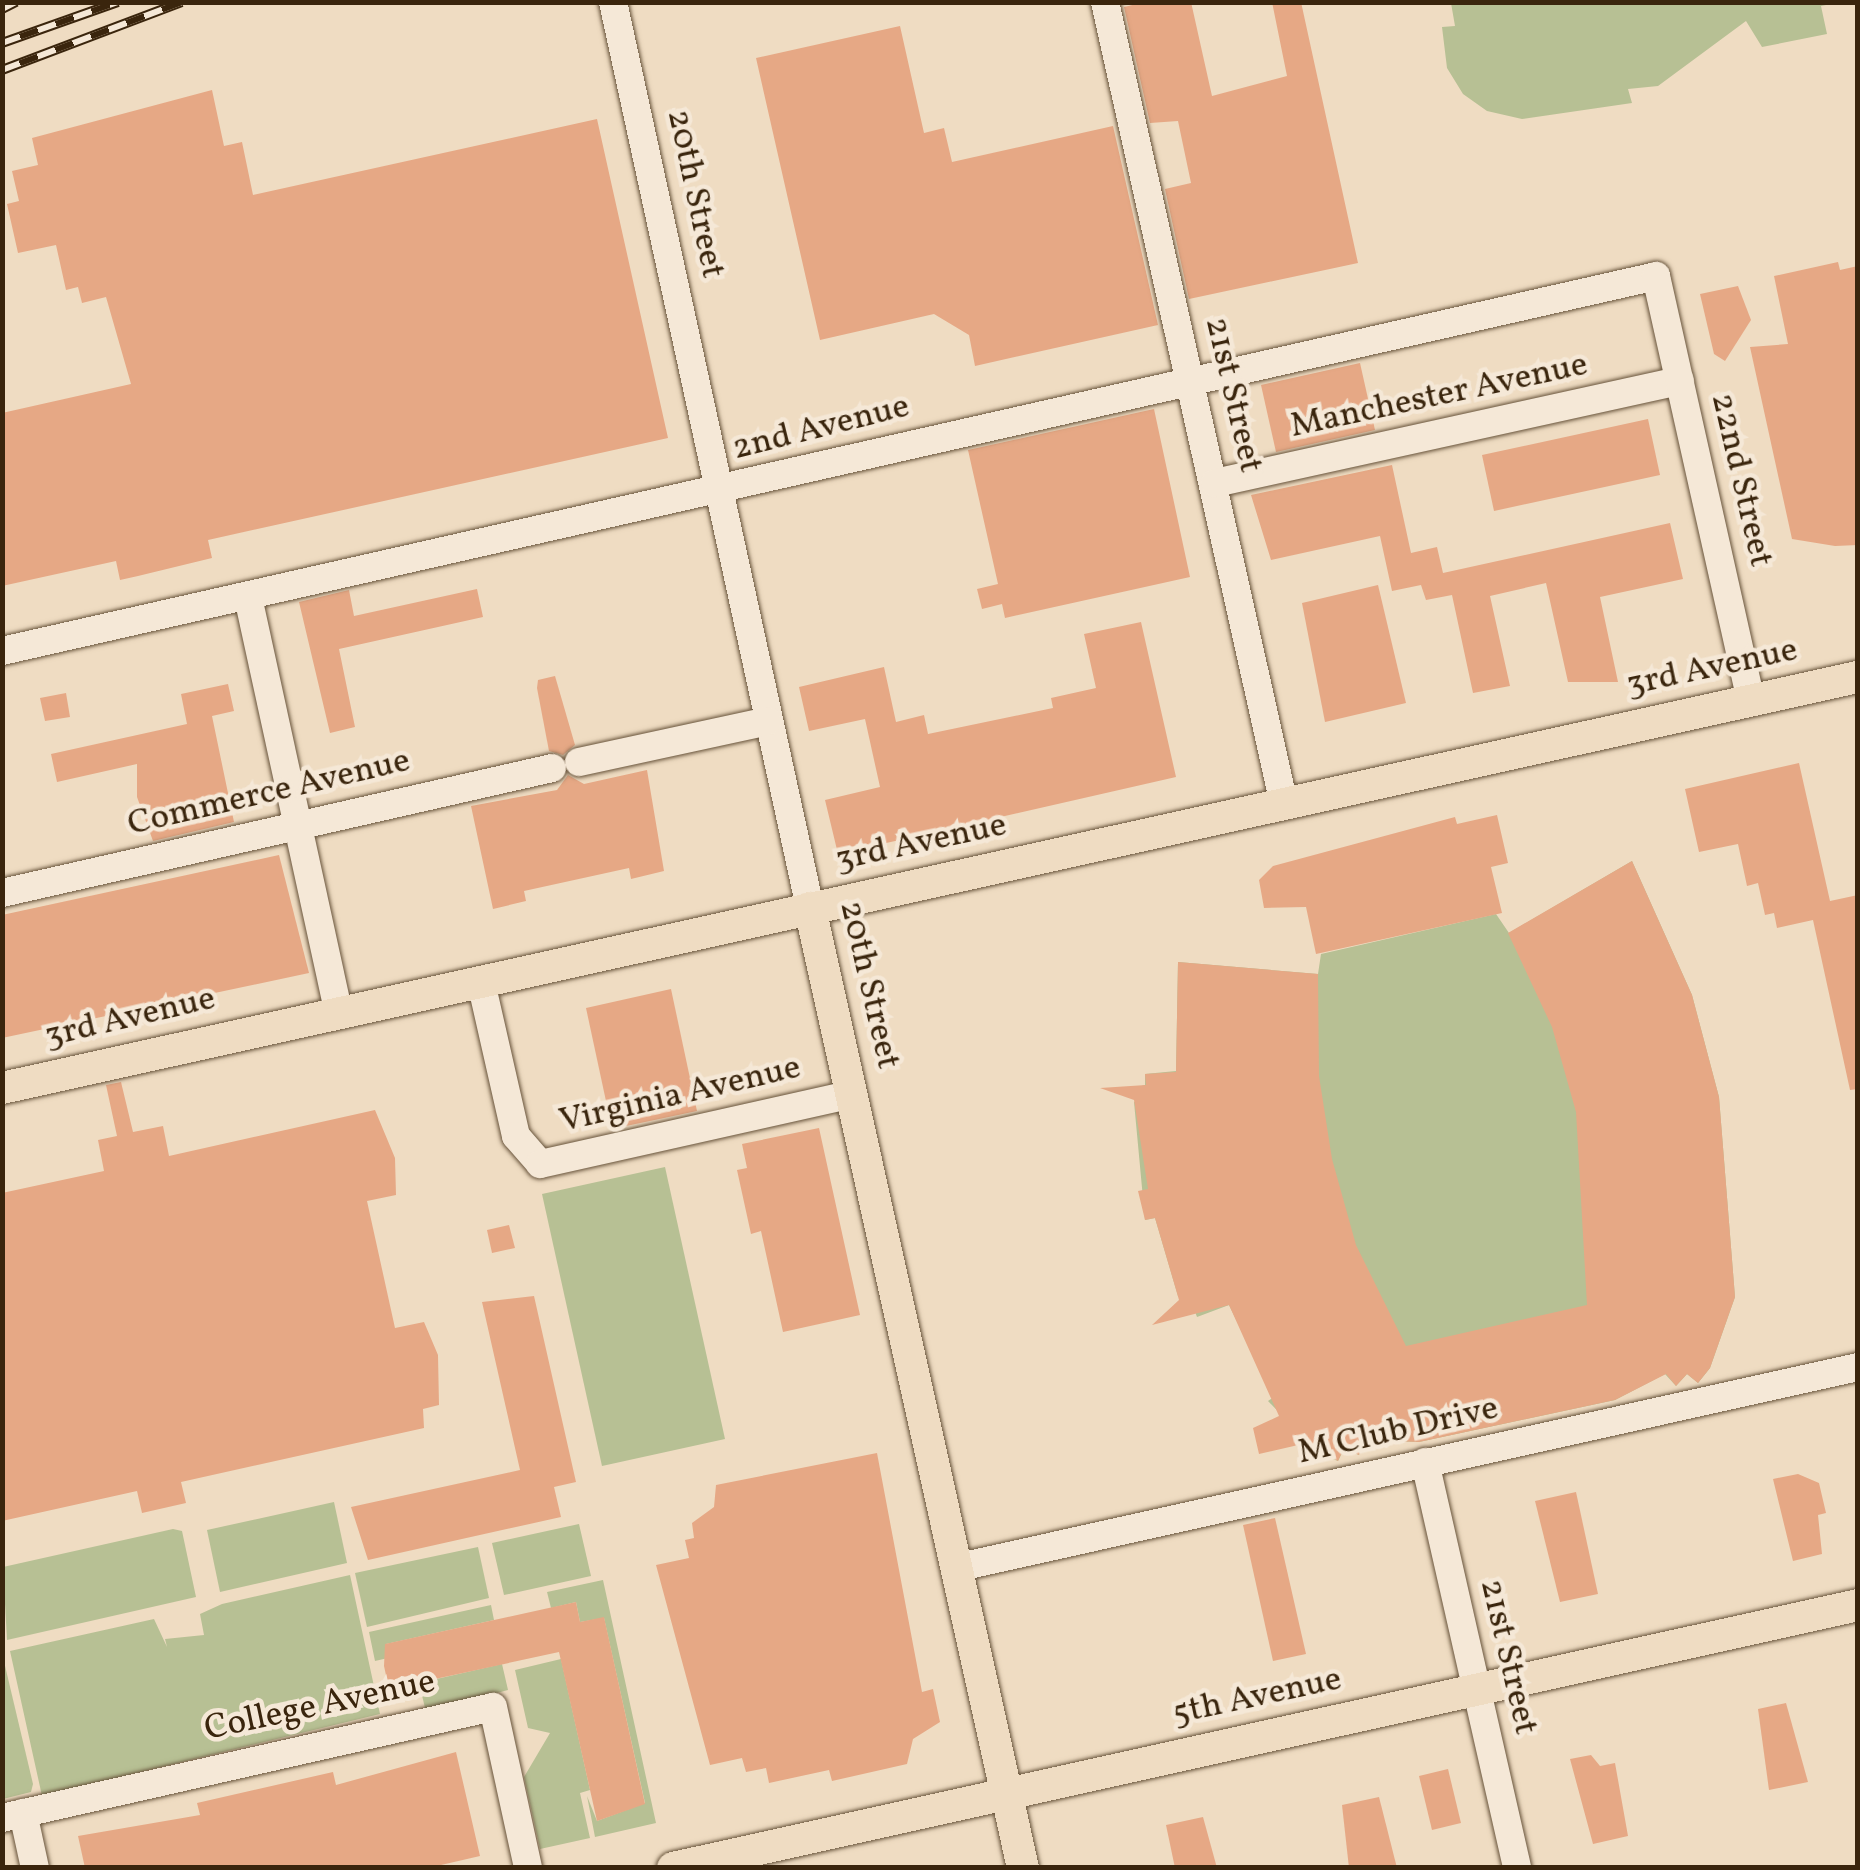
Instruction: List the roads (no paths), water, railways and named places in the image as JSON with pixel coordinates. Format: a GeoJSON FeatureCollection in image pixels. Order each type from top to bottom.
{"type":"FeatureCollection","features":[{"type":"Feature","properties":{"kind":"main road","name":"3rd Avenue"},"geometry":{"type":"LineString","coordinates":[[2,1088],[1858,677]]}},
{"type":"Feature","properties":{"kind":"main road","name":"20th Street"},"geometry":{"type":"LineString","coordinates":[[810,908],[1022,1868]]}},
{"type":"Feature","properties":{"kind":"main road","name":"5th Avenue"},"geometry":{"type":"LineString","coordinates":[[673,1868],[1858,1605]]}},
{"type":"Feature","properties":{"kind":"street","name":"20th Street"},"geometry":{"type":"LineString","coordinates":[[613,2],[810,908]]}},
{"type":"Feature","properties":{"kind":"street","name":"21st Street"},"geometry":{"type":"LineString","coordinates":[[1105,2],[1192,378],[1284,804]]}},
{"type":"Feature","properties":{"kind":"street","name":"2nd Avenue"},"geometry":{"type":"LineString","coordinates":[[2,651],[718,492],[1192,378],[1656,276]]}},
{"type":"Feature","properties":{"kind":"street","name":"22nd Street"},"geometry":{"type":"LineString","coordinates":[[1656,276],[1751,701]]}},
{"type":"Feature","properties":{"kind":"street","name":"Manchester Avenue"},"geometry":{"type":"LineString","coordinates":[[1214,483],[1680,380]]}},
{"type":"Feature","properties":{"kind":"street"},"geometry":{"type":"LineString","coordinates":[[248,598],[339,1013]]}},
{"type":"Feature","properties":{"kind":"street","name":"Commerce Avenue"},"geometry":{"type":"LineString","coordinates":[[2,892],[768,721]]}},
{"type":"Feature","properties":{"kind":"street","name":"Virginia Avenue"},"geometry":{"type":"LineString","coordinates":[[480,982],[516,1136],[540,1164],[852,1094]]}},
{"type":"Feature","properties":{"kind":"street","name":"M Club Drive"},"geometry":{"type":"LineString","coordinates":[[955,1568],[1858,1367]]}},
{"type":"Feature","properties":{"kind":"street","name":"21st Street"},"geometry":{"type":"LineString","coordinates":[[1426,1462],[1516,1868]]}},
{"type":"Feature","properties":{"kind":"street","name":"College Avenue"},"geometry":{"type":"LineString","coordinates":[[13,1815],[493,1706],[528,1868]]}},
{"type":"Feature","properties":{"kind":"street"},"geometry":{"type":"LineString","coordinates":[[13,1815],[35,1868]]}},
{"type":"Feature","properties":{"kind":"railway"},"geometry":{"type":"LineString","coordinates":[[2,9],[16,2]]}},
{"type":"Feature","properties":{"kind":"railway"},"geometry":{"type":"LineString","coordinates":[[2,43],[118,2]]}},
{"type":"Feature","properties":{"kind":"railway"},"geometry":{"type":"LineString","coordinates":[[2,70],[182,2]]}}]}
